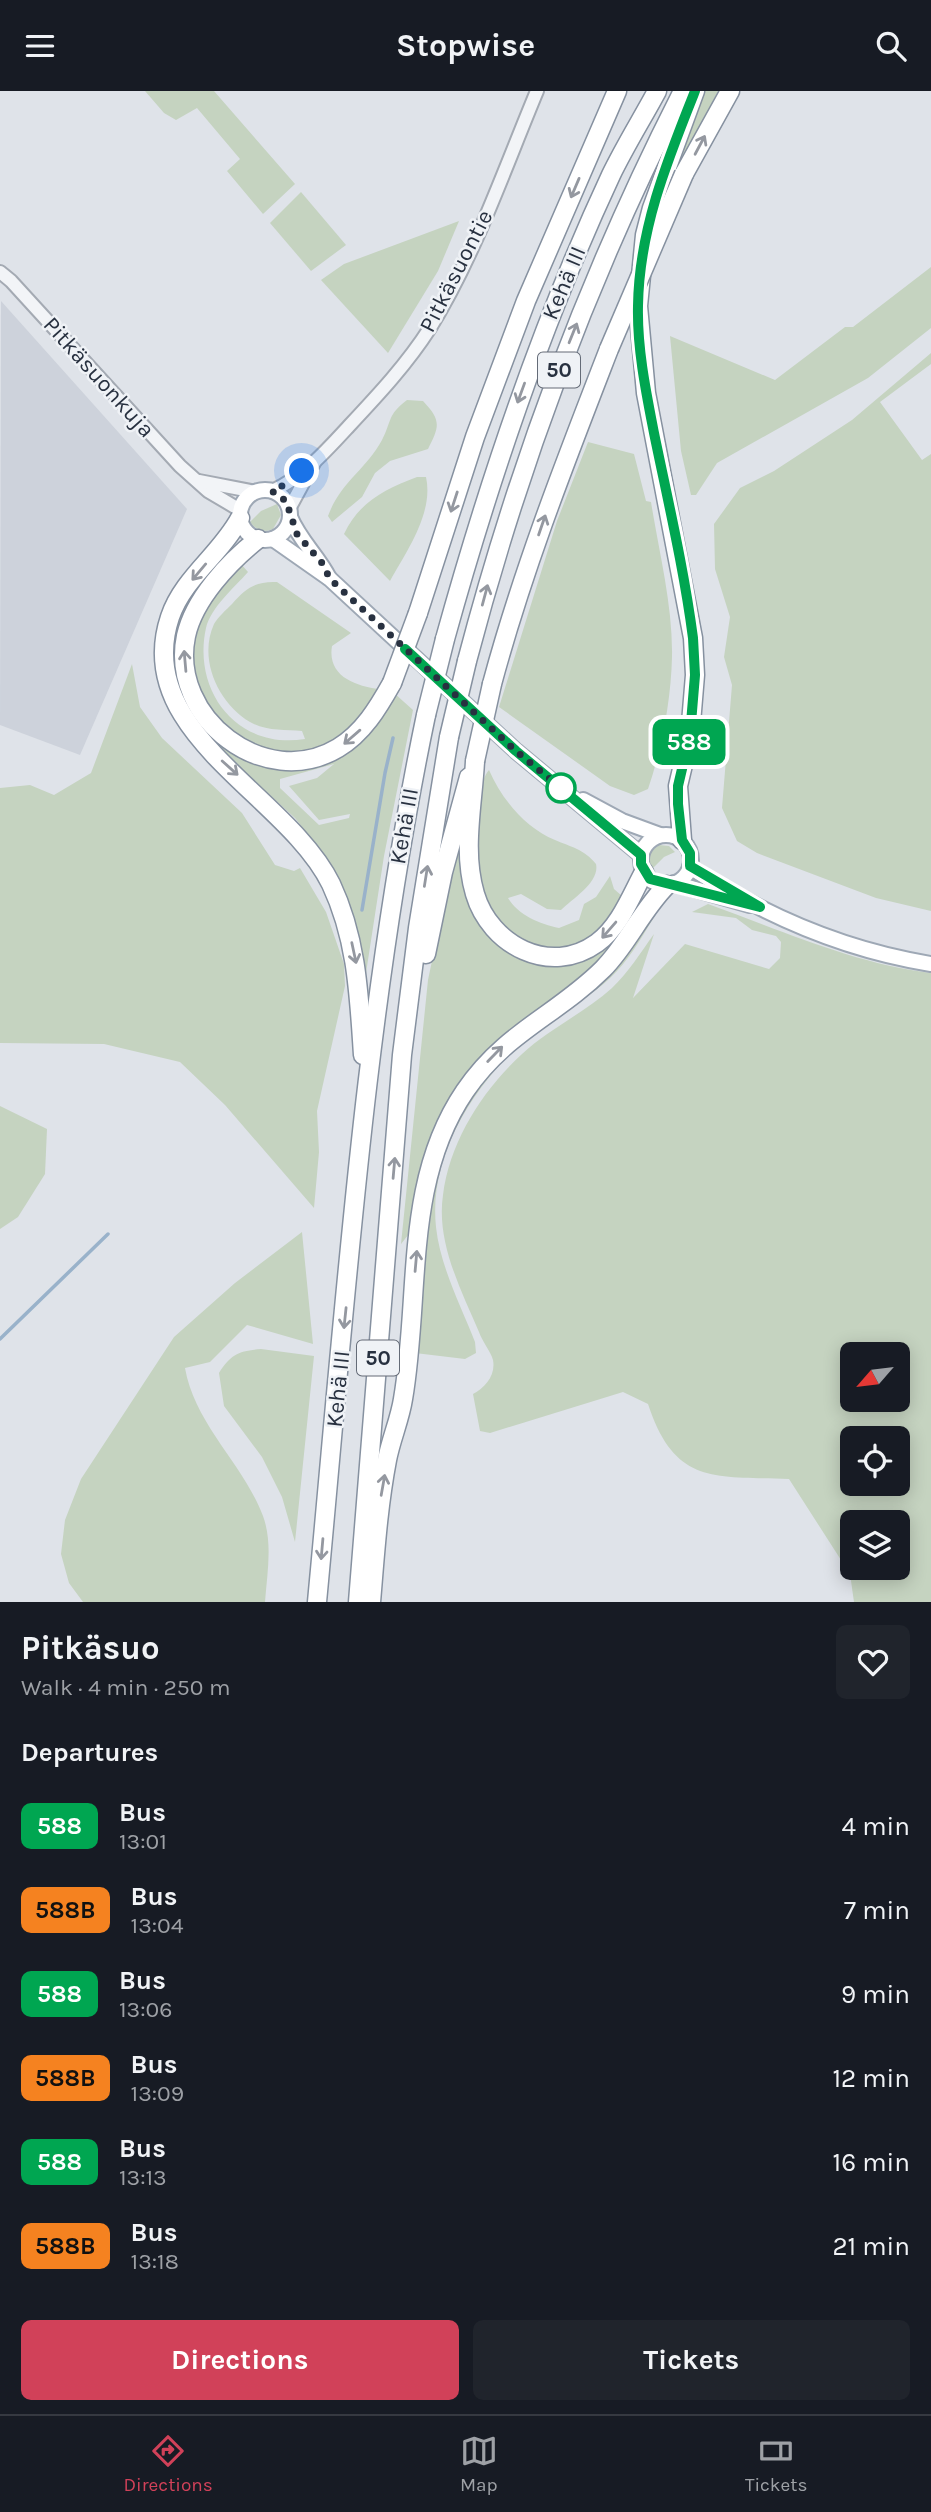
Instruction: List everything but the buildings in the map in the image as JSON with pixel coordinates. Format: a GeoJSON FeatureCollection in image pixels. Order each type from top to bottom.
{"type":"FeatureCollection","features":[{"type":"Feature","properties":{"kind":"highway"},"geometry":{"type":"LineString","coordinates":[[266,539],[204,597],[186,634],[185,664],[190,689],[201,712],[218,732],[237,746],[260,756],[286,760],[313,758],[329,753],[352,738],[377,710],[392,683],[418,613],[475,437],[521,313],[615,91]]}},
{"type":"Feature","properties":{"kind":"highway"},"geometry":{"type":"LineString","coordinates":[[613,171],[627,130],[645,91]]}},
{"type":"Feature","properties":{"kind":"highway","name":"Kehä III"},"geometry":{"type":"LineString","coordinates":[[317,1602],[366,1103],[390,908],[426,715],[486,495],[517,402],[565,280],[613,171],[657,91]]}},
{"type":"Feature","properties":{"kind":"highway","name":"Kehä III"},"geometry":{"type":"LineString","coordinates":[[358,1602],[398,1114],[418,928],[449,737],[467,661],[507,521],[553,384],[638,181],[683,91]]}},
{"type":"Feature","properties":{"kind":"highway"},"geometry":{"type":"LineString","coordinates":[[682,840],[678,786],[690,735],[695,675],[693,638],[646,393],[638,306],[645,235],[652,208],[695,91]]}},
{"type":"Feature","properties":{"kind":"highway"},"geometry":{"type":"LineString","coordinates":[[643,863],[609,932],[585,950],[556,956],[540,956],[513,947],[482,913],[471,879],[470,825],[475,761],[510,617],[554,490],[609,349],[684,174],[730,91]]}},
{"type":"Feature","properties":{"kind":"highway"},"geometry":{"type":"LineString","coordinates":[[240,514],[225,543],[178,599],[170,618],[164,652],[169,687],[183,717],[196,736],[296,834],[330,883],[352,941],[358,969],[366,1103]]}},
{"type":"Feature","properties":{"kind":"highway"},"geometry":{"type":"LineString","coordinates":[[398,1114],[412,1054],[435,909],[460,801],[475,761]]}},
{"type":"Feature","properties":{"kind":"highway"},"geometry":{"type":"LineString","coordinates":[[370,1602],[379,1505],[387,1458],[403,1399],[424,1189],[435,1148],[460,1098],[492,1057],[536,1019],[602,970],[619,950],[646,907],[670,884]]}},
{"type":"Feature","properties":{"kind":"main road"},"geometry":{"type":"LineString","coordinates":[[330,579],[322,563],[297,534],[286,501],[272,491],[256,492],[248,496],[240,514],[249,535],[266,539],[330,579],[643,863],[658,883],[760,907]]}},
{"type":"Feature","properties":{"kind":"main road"},"geometry":{"type":"LineString","coordinates":[[266,539],[285,531],[290,513]]}},
{"type":"Feature","properties":{"kind":"main road"},"geometry":{"type":"LineString","coordinates":[[558,786],[615,818],[660,835],[682,840],[690,853],[690,866],[686,874],[670,884]]}},
{"type":"Feature","properties":{"kind":"main road"},"geometry":{"type":"LineString","coordinates":[[643,863],[649,842],[660,835]]}},
{"type":"Feature","properties":{"kind":"main road"},"geometry":{"type":"LineString","coordinates":[[690,866],[760,907],[807,930],[877,952],[931,964]]}},
{"type":"Feature","properties":{"kind":"street","name":"Pitkäsuontie"},"geometry":{"type":"LineString","coordinates":[[272,491],[314,463],[391,380],[429,330],[458,277],[537,91]]}},
{"type":"Feature","properties":{"kind":"street","name":"Pitkäsuonkuja"},"geometry":{"type":"LineString","coordinates":[[0,272],[12,281],[170,456],[208,491],[240,514]]}},
{"type":"Feature","properties":{"kind":"street","name":"Pitkäsuontie"},"geometry":{"type":"LineString","coordinates":[[290,513],[314,463]]}},
{"type":"Feature","properties":{"kind":"street","name":"Pitkäsuonkuja"},"geometry":{"type":"LineString","coordinates":[[199,481],[256,492]]}},
{"type":"Feature","properties":{"kind":"shaded area"},"geometry":{"type":"Polygon","coordinates":[[[1,301],[187,509],[80,755],[0,725],[1,301]]]}},
{"type":"Feature","properties":{"kind":"green space"},"geometry":{"type":"Polygon","coordinates":[[[145,91],[214,91],[295,184],[263,214],[227,171],[240,159],[197,108],[176,120],[164,113],[145,91]]]}},
{"type":"Feature","properties":{"kind":"green space"},"geometry":{"type":"Polygon","coordinates":[[[704,91],[718,91],[662,200],[685,132],[704,91]]]}},
{"type":"Feature","properties":{"kind":"green space"},"geometry":{"type":"Polygon","coordinates":[[[301,192],[346,245],[311,271],[270,223],[301,192]]]}},
{"type":"Feature","properties":{"kind":"green space"},"geometry":{"type":"Polygon","coordinates":[[[459,221],[438,271],[388,353],[321,280],[344,264],[459,221]]]}},
{"type":"Feature","properties":{"kind":"green space"},"geometry":{"type":"Polygon","coordinates":[[[931,267],[931,328],[868,378],[717,463],[696,495],[691,495],[681,451],[670,336],[775,380],[845,327],[853,327],[931,267]]]}},
{"type":"Feature","properties":{"kind":"green space"},"geometry":{"type":"Polygon","coordinates":[[[931,353],[931,364],[880,402],[922,460],[931,454],[931,911],[876,898],[757,853],[737,841],[722,808],[732,685],[724,657],[730,617],[715,569],[714,524],[740,488],[774,471],[852,420],[931,353]]]}},
{"type":"Feature","properties":{"kind":"green space"},"geometry":{"type":"Polygon","coordinates":[[[407,400],[423,401],[436,418],[435,434],[428,449],[390,461],[375,473],[362,497],[332,522],[328,516],[333,504],[376,450],[393,414],[407,400]]]}},
{"type":"Feature","properties":{"kind":"green space"},"geometry":{"type":"Polygon","coordinates":[[[588,442],[634,454],[646,501],[651,502],[668,599],[672,657],[665,724],[648,789],[634,795],[610,786],[499,707],[557,521],[588,442]]]}},
{"type":"Feature","properties":{"kind":"green space"},"geometry":{"type":"Polygon","coordinates":[[[417,477],[426,477],[426,504],[411,545],[390,581],[344,534],[365,505],[394,486],[417,477]]]}},
{"type":"Feature","properties":{"kind":"green space"},"geometry":{"type":"Polygon","coordinates":[[[277,504],[281,515],[273,529],[260,530],[250,522],[261,511],[277,504]]]}},
{"type":"Feature","properties":{"kind":"green space"},"geometry":{"type":"Polygon","coordinates":[[[217,560],[222,566],[178,651],[232,751],[328,758],[394,693],[413,710],[384,856],[366,973],[333,873],[313,841],[295,818],[199,731],[169,668],[177,613],[217,560]],[[334,764],[280,779],[280,788],[319,825],[349,818],[350,814],[319,820],[289,786],[317,778],[334,764]]]}},
{"type":"Feature","properties":{"kind":"green space"},"geometry":{"type":"Polygon","coordinates":[[[241,564],[248,572],[218,605],[206,628],[203,652],[206,674],[214,694],[225,712],[241,726],[259,735],[281,740],[305,739],[302,731],[262,727],[239,714],[220,692],[210,665],[210,637],[218,619],[252,587],[277,582],[351,633],[332,646],[334,665],[338,672],[352,682],[379,689],[368,707],[347,731],[329,743],[293,752],[268,749],[244,740],[223,724],[206,704],[196,681],[192,655],[196,629],[209,602],[241,564]]]}},
{"type":"Feature","properties":{"kind":"green space"},"geometry":{"type":"Polygon","coordinates":[[[132,664],[140,707],[162,738],[242,813],[275,865],[294,871],[300,868],[326,912],[344,964],[345,986],[317,1111],[319,1152],[314,1208],[225,1105],[180,1062],[104,1044],[0,1043],[0,788],[30,785],[54,795],[91,773],[132,664]]]}},
{"type":"Feature","properties":{"kind":"green space"},"geometry":{"type":"Polygon","coordinates":[[[489,770],[507,801],[524,820],[544,835],[582,852],[596,864],[596,871],[590,883],[561,910],[547,909],[521,894],[508,898],[512,904],[537,921],[559,928],[579,920],[584,904],[596,897],[610,876],[614,889],[622,896],[604,922],[583,940],[571,946],[557,948],[526,942],[507,931],[489,909],[481,892],[476,848],[481,792],[489,770]]]}},
{"type":"Feature","properties":{"kind":"green space"},"geometry":{"type":"Polygon","coordinates":[[[458,836],[489,934],[570,960],[633,903],[639,907],[619,939],[586,975],[508,1031],[482,1056],[455,1092],[426,1155],[419,1177],[412,1230],[401,1244],[428,980],[458,836]]]}},
{"type":"Feature","properties":{"kind":"green space"},"geometry":{"type":"Polygon","coordinates":[[[659,845],[669,846],[675,852],[664,857],[651,870],[648,854],[659,845]]]}},
{"type":"Feature","properties":{"kind":"green space"},"geometry":{"type":"Polygon","coordinates":[[[708,904],[846,954],[903,969],[931,973],[931,1602],[854,1602],[851,1580],[910,1580],[910,1510],[840,1510],[840,1558],[789,1479],[719,1476],[685,1463],[671,1450],[659,1431],[648,1404],[623,1392],[490,1433],[480,1431],[473,1394],[489,1380],[493,1371],[493,1360],[465,1299],[443,1230],[443,1195],[453,1155],[461,1136],[481,1101],[507,1068],[532,1045],[612,988],[654,934],[633,998],[685,944],[769,969],[780,958],[781,942],[776,936],[752,930],[736,918],[692,912],[708,904]]]}},
{"type":"Feature","properties":{"kind":"green space"},"geometry":{"type":"Polygon","coordinates":[[[650,911],[656,914],[617,971],[515,1049],[477,1093],[462,1118],[440,1171],[436,1227],[446,1271],[475,1342],[476,1353],[465,1359],[415,1353],[429,1200],[448,1138],[482,1079],[650,911]]]}},
{"type":"Feature","properties":{"kind":"green space"},"geometry":{"type":"Polygon","coordinates":[[[0,1106],[47,1129],[45,1174],[18,1217],[0,1229],[0,1106]]]}},
{"type":"Feature","properties":{"kind":"green space"},"geometry":{"type":"Polygon","coordinates":[[[302,1232],[313,1344],[247,1325],[210,1362],[185,1368],[190,1389],[199,1408],[244,1479],[263,1516],[269,1548],[265,1602],[83,1602],[69,1583],[61,1554],[65,1520],[81,1479],[174,1337],[235,1283],[302,1232]]]}},
{"type":"Feature","properties":{"kind":"green space"},"geometry":{"type":"Polygon","coordinates":[[[261,1349],[314,1356],[295,1542],[282,1497],[262,1457],[224,1406],[219,1373],[236,1355],[261,1349]]]}},
{"type":"Feature","properties":{"kind":"waterway"},"geometry":{"type":"LineString","coordinates":[[362,910],[393,738]]}},
{"type":"Feature","properties":{"kind":"waterway"},"geometry":{"type":"LineString","coordinates":[[0,1339],[108,1234]]}},
{"type":"Feature","properties":{"kind":"bus line","name":"588"},"geometry":{"type":"LineString","coordinates":[[405,649],[516,751],[641,855],[641,864],[650,879],[760,907],[690,866],[690,853],[682,840],[678,786],[690,735],[695,675],[693,638],[646,393],[639,333],[638,306],[645,235],[662,176],[695,91]]}},
{"type":"Feature","properties":{"kind":"route"},"geometry":{"type":"LineString","coordinates":[[302,471],[272,491],[286,501],[297,534],[322,563],[330,579],[516,751],[561,788]]}}]}
